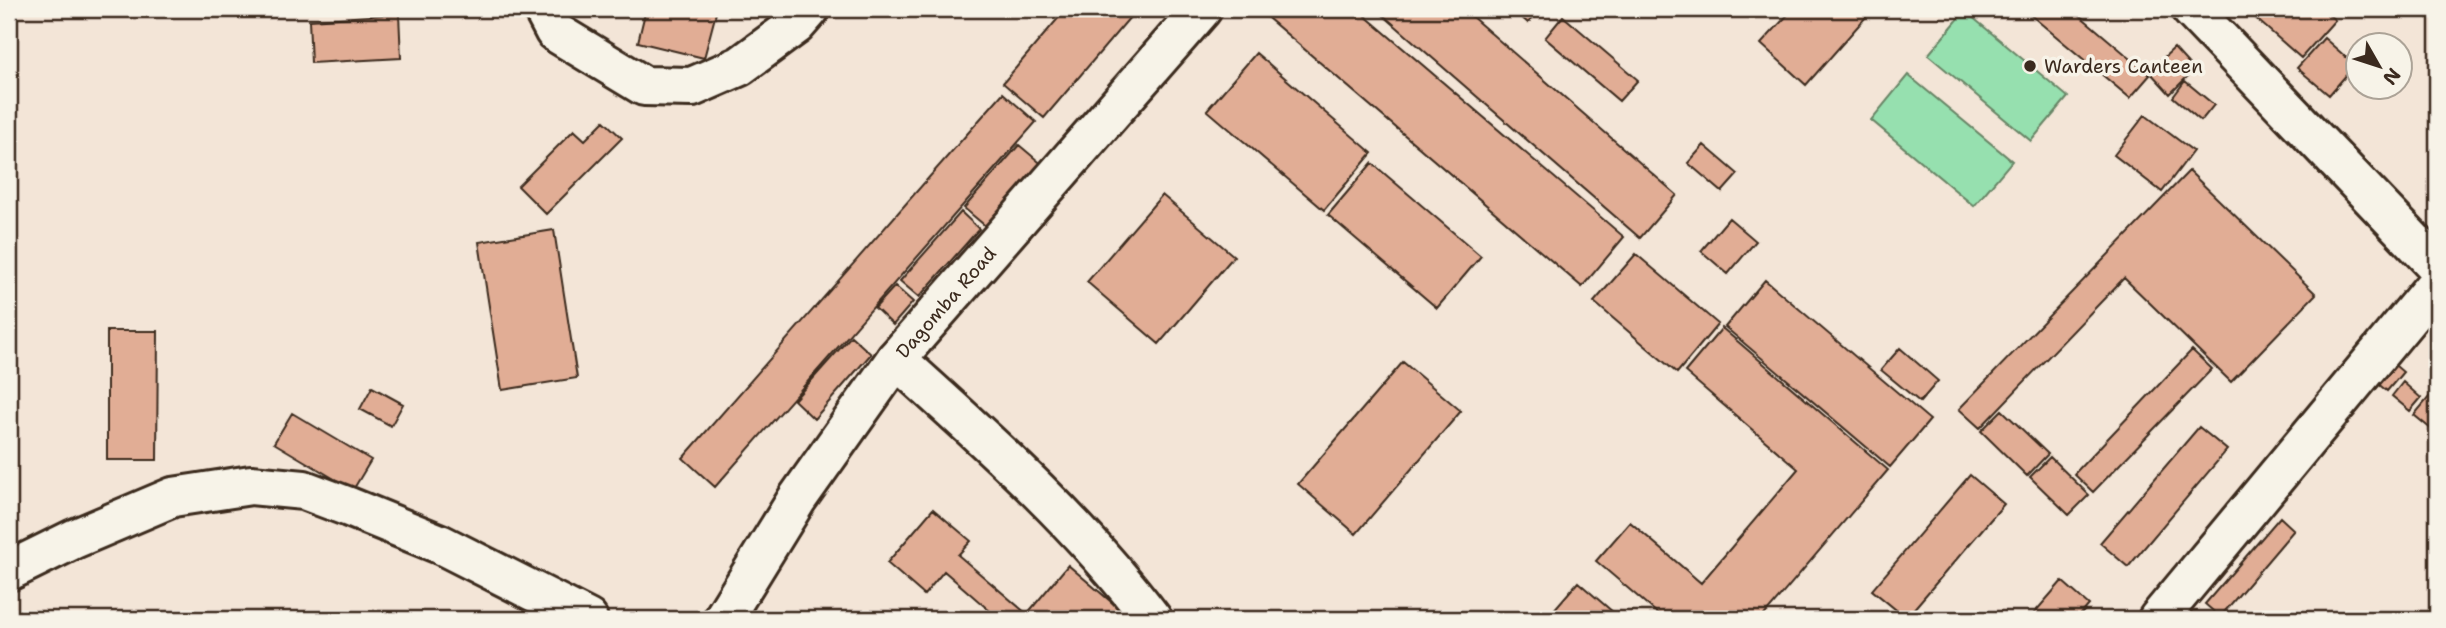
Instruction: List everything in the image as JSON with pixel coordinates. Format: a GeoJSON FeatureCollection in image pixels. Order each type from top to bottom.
{"type":"FeatureCollection","features":[{"type":"Feature","properties":{"kind":"street"},"geometry":{"type":"LineString","coordinates":[[543,9],[555,32],[645,86],[692,87],[740,66],[796,25],[810,9]]}},
{"type":"Feature","properties":{"kind":"street"},"geometry":{"type":"LineString","coordinates":[[2191,9],[2437,267]]}},
{"type":"Feature","properties":{"kind":"street","name":"Dagomba Road"},"geometry":{"type":"LineString","coordinates":[[723,619],[797,499],[896,359],[1198,10]]}},
{"type":"Feature","properties":{"kind":"street"},"geometry":{"type":"LineString","coordinates":[[2158,619],[2437,283]]}},
{"type":"Feature","properties":{"kind":"street"},"geometry":{"type":"LineString","coordinates":[[896,359],[1035,484],[1125,584],[1152,619]]}},
{"type":"Feature","properties":{"kind":"street"},"geometry":{"type":"LineString","coordinates":[[9,571],[74,539],[173,497],[251,485],[264,486],[304,490],[440,544],[588,619]]}},
{"type":"Feature","properties":{"kind":"green space"},"geometry":{"type":"Polygon","coordinates":[[[1965,11],[2068,97],[2031,141],[1928,55],[1965,11]]]}},
{"type":"Feature","properties":{"kind":"green space"},"geometry":{"type":"Polygon","coordinates":[[[1908,75],[2012,161],[1974,206],[1871,120],[1908,75]]]}},
{"type":"Feature","properties":{"kind":"building"},"geometry":{"type":"Polygon","coordinates":[[[646,9],[717,9],[704,58],[638,42],[646,9]]]}},
{"type":"Feature","properties":{"kind":"building"},"geometry":{"type":"Polygon","coordinates":[[[1066,9],[1137,9],[1044,118],[1003,83],[1066,9]]]}},
{"type":"Feature","properties":{"kind":"building"},"geometry":{"type":"Polygon","coordinates":[[[1275,9],[1357,9],[1624,237],[1582,287],[1268,18],[1275,9]]]}},
{"type":"Feature","properties":{"kind":"building"},"geometry":{"type":"Polygon","coordinates":[[[1376,9],[1463,9],[1677,195],[1640,238],[1376,9]]]}},
{"type":"Feature","properties":{"kind":"building"},"geometry":{"type":"Polygon","coordinates":[[[1512,9],[1540,9],[1528,23],[1512,9]]]}},
{"type":"Feature","properties":{"kind":"building"},"geometry":{"type":"Polygon","coordinates":[[[1793,9],[1873,9],[1806,85],[1761,44],[1793,9]]]}},
{"type":"Feature","properties":{"kind":"building"},"geometry":{"type":"Polygon","coordinates":[[[2030,9],[2072,9],[2150,75],[2130,98],[2027,12],[2030,9]]]}},
{"type":"Feature","properties":{"kind":"building"},"geometry":{"type":"Polygon","coordinates":[[[2259,9],[2322,9],[2335,20],[2301,58],[2253,16],[2259,9]]]}},
{"type":"Feature","properties":{"kind":"building"},"geometry":{"type":"Polygon","coordinates":[[[399,14],[401,58],[311,63],[309,20],[399,14]]]}},
{"type":"Feature","properties":{"kind":"building"},"geometry":{"type":"Polygon","coordinates":[[[1563,16],[1638,80],[1619,101],[1545,38],[1563,16]]]}},
{"type":"Feature","properties":{"kind":"building"},"geometry":{"type":"Polygon","coordinates":[[[2324,38],[2344,55],[2344,78],[2329,95],[2297,68],[2324,38]]]}},
{"type":"Feature","properties":{"kind":"building"},"geometry":{"type":"Polygon","coordinates":[[[2174,48],[2194,70],[2170,94],[2149,71],[2174,48]]]}},
{"type":"Feature","properties":{"kind":"building"},"geometry":{"type":"Polygon","coordinates":[[[1256,53],[1372,153],[1324,210],[1207,110],[1256,53]]]}},
{"type":"Feature","properties":{"kind":"building"},"geometry":{"type":"Polygon","coordinates":[[[2185,81],[2214,105],[2201,121],[2173,97],[2185,81]]]}},
{"type":"Feature","properties":{"kind":"building"},"geometry":{"type":"Polygon","coordinates":[[[1003,93],[1036,122],[715,487],[683,458],[1003,93]]]}},
{"type":"Feature","properties":{"kind":"building"},"geometry":{"type":"Polygon","coordinates":[[[2145,115],[2193,151],[2162,192],[2114,155],[2145,115]]]}},
{"type":"Feature","properties":{"kind":"building"},"geometry":{"type":"Polygon","coordinates":[[[604,121],[622,138],[546,214],[518,186],[574,130],[585,140],[604,121]]]}},
{"type":"Feature","properties":{"kind":"building"},"geometry":{"type":"Polygon","coordinates":[[[1019,145],[1044,166],[989,229],[964,208],[1019,145]]]}},
{"type":"Feature","properties":{"kind":"building"},"geometry":{"type":"Polygon","coordinates":[[[1704,145],[1738,174],[1722,192],[1688,163],[1704,145]]]}},
{"type":"Feature","properties":{"kind":"building"},"geometry":{"type":"Polygon","coordinates":[[[1372,163],[1481,256],[1437,308],[1328,215],[1372,163]]]}},
{"type":"Feature","properties":{"kind":"building"},"geometry":{"type":"Polygon","coordinates":[[[2189,171],[2316,294],[2231,382],[2124,278],[1980,428],[1959,409],[2189,171]]]}},
{"type":"Feature","properties":{"kind":"building"},"geometry":{"type":"Polygon","coordinates":[[[1162,195],[1234,256],[1159,344],[1087,282],[1162,195]]]}},
{"type":"Feature","properties":{"kind":"building"},"geometry":{"type":"Polygon","coordinates":[[[961,212],[979,229],[919,297],[900,281],[961,212]]]}},
{"type":"Feature","properties":{"kind":"building"},"geometry":{"type":"Polygon","coordinates":[[[1729,218],[1756,241],[1728,274],[1701,251],[1729,218]]]}},
{"type":"Feature","properties":{"kind":"building"},"geometry":{"type":"Polygon","coordinates":[[[554,230],[577,378],[502,390],[479,242],[554,230]]]}},
{"type":"Feature","properties":{"kind":"building"},"geometry":{"type":"Polygon","coordinates":[[[1636,254],[1718,324],[1677,373],[1594,302],[1636,254]]]}},
{"type":"Feature","properties":{"kind":"building"},"geometry":{"type":"Polygon","coordinates":[[[1765,280],[1930,420],[1890,467],[1725,327],[1765,280]]]}},
{"type":"Feature","properties":{"kind":"building"},"geometry":{"type":"Polygon","coordinates":[[[895,286],[913,302],[893,325],[875,308],[895,286]]]}},
{"type":"Feature","properties":{"kind":"building"},"geometry":{"type":"Polygon","coordinates":[[[1722,328],[1888,470],[1761,619],[1664,619],[1596,561],[1630,522],[1701,583],[1798,469],[1685,372],[1722,328]]]}},
{"type":"Feature","properties":{"kind":"building"},"geometry":{"type":"Polygon","coordinates":[[[107,331],[158,331],[157,460],[107,460],[107,331]]]}},
{"type":"Feature","properties":{"kind":"building"},"geometry":{"type":"Polygon","coordinates":[[[851,336],[871,354],[814,419],[794,400],[851,336]]]}},
{"type":"Feature","properties":{"kind":"building"},"geometry":{"type":"Polygon","coordinates":[[[1900,348],[1938,381],[1920,402],[1881,370],[1900,348]]]}},
{"type":"Feature","properties":{"kind":"building"},"geometry":{"type":"Polygon","coordinates":[[[2192,350],[2212,369],[2093,492],[2074,474],[2192,350]]]}},
{"type":"Feature","properties":{"kind":"building"},"geometry":{"type":"Polygon","coordinates":[[[2389,360],[2403,372],[2387,391],[2372,379],[2389,360]]]}},
{"type":"Feature","properties":{"kind":"building"},"geometry":{"type":"Polygon","coordinates":[[[1403,362],[1461,411],[1356,534],[1298,484],[1403,362]]]}},
{"type":"Feature","properties":{"kind":"building"},"geometry":{"type":"Polygon","coordinates":[[[2403,382],[2421,398],[2410,411],[2392,396],[2403,382]]]}},
{"type":"Feature","properties":{"kind":"building"},"geometry":{"type":"Polygon","coordinates":[[[372,387],[403,404],[391,426],[360,409],[372,387]]]}},
{"type":"Feature","properties":{"kind":"building"},"geometry":{"type":"Polygon","coordinates":[[[2435,390],[2437,393],[2437,434],[2414,415],[2435,390]]]}},
{"type":"Feature","properties":{"kind":"building"},"geometry":{"type":"Polygon","coordinates":[[[2002,410],[2048,454],[2027,476],[1981,431],[2002,410]]]}},
{"type":"Feature","properties":{"kind":"building"},"geometry":{"type":"Polygon","coordinates":[[[292,413],[371,460],[353,490],[274,443],[292,413]]]}},
{"type":"Feature","properties":{"kind":"building"},"geometry":{"type":"Polygon","coordinates":[[[2199,427],[2227,450],[2128,567],[2100,543],[2199,427]]]}},
{"type":"Feature","properties":{"kind":"building"},"geometry":{"type":"Polygon","coordinates":[[[2050,457],[2089,495],[2069,515],[2030,477],[2050,457]]]}},
{"type":"Feature","properties":{"kind":"building"},"geometry":{"type":"Polygon","coordinates":[[[1970,475],[2004,504],[1906,618],[1872,590],[1970,475]]]}},
{"type":"Feature","properties":{"kind":"building"},"geometry":{"type":"Polygon","coordinates":[[[933,509],[971,541],[958,555],[1027,614],[1068,565],[1123,612],[1118,619],[983,619],[990,611],[944,571],[924,595],[887,563],[933,509]]]}},
{"type":"Feature","properties":{"kind":"building"},"geometry":{"type":"Polygon","coordinates":[[[2280,517],[2294,530],[2220,617],[2205,604],[2280,517]]]}},
{"type":"Feature","properties":{"kind":"building"},"geometry":{"type":"Polygon","coordinates":[[[2062,581],[2089,605],[2077,619],[2029,619],[2062,581]]]}},
{"type":"Feature","properties":{"kind":"building"},"geometry":{"type":"Polygon","coordinates":[[[1578,582],[1621,619],[1546,619],[1578,582]]]}},
{"type":"Feature","properties":{"kind":"place","name":"Warders Canteen"},"geometry":{"type":"Point","coordinates":[2030,66]}}]}
